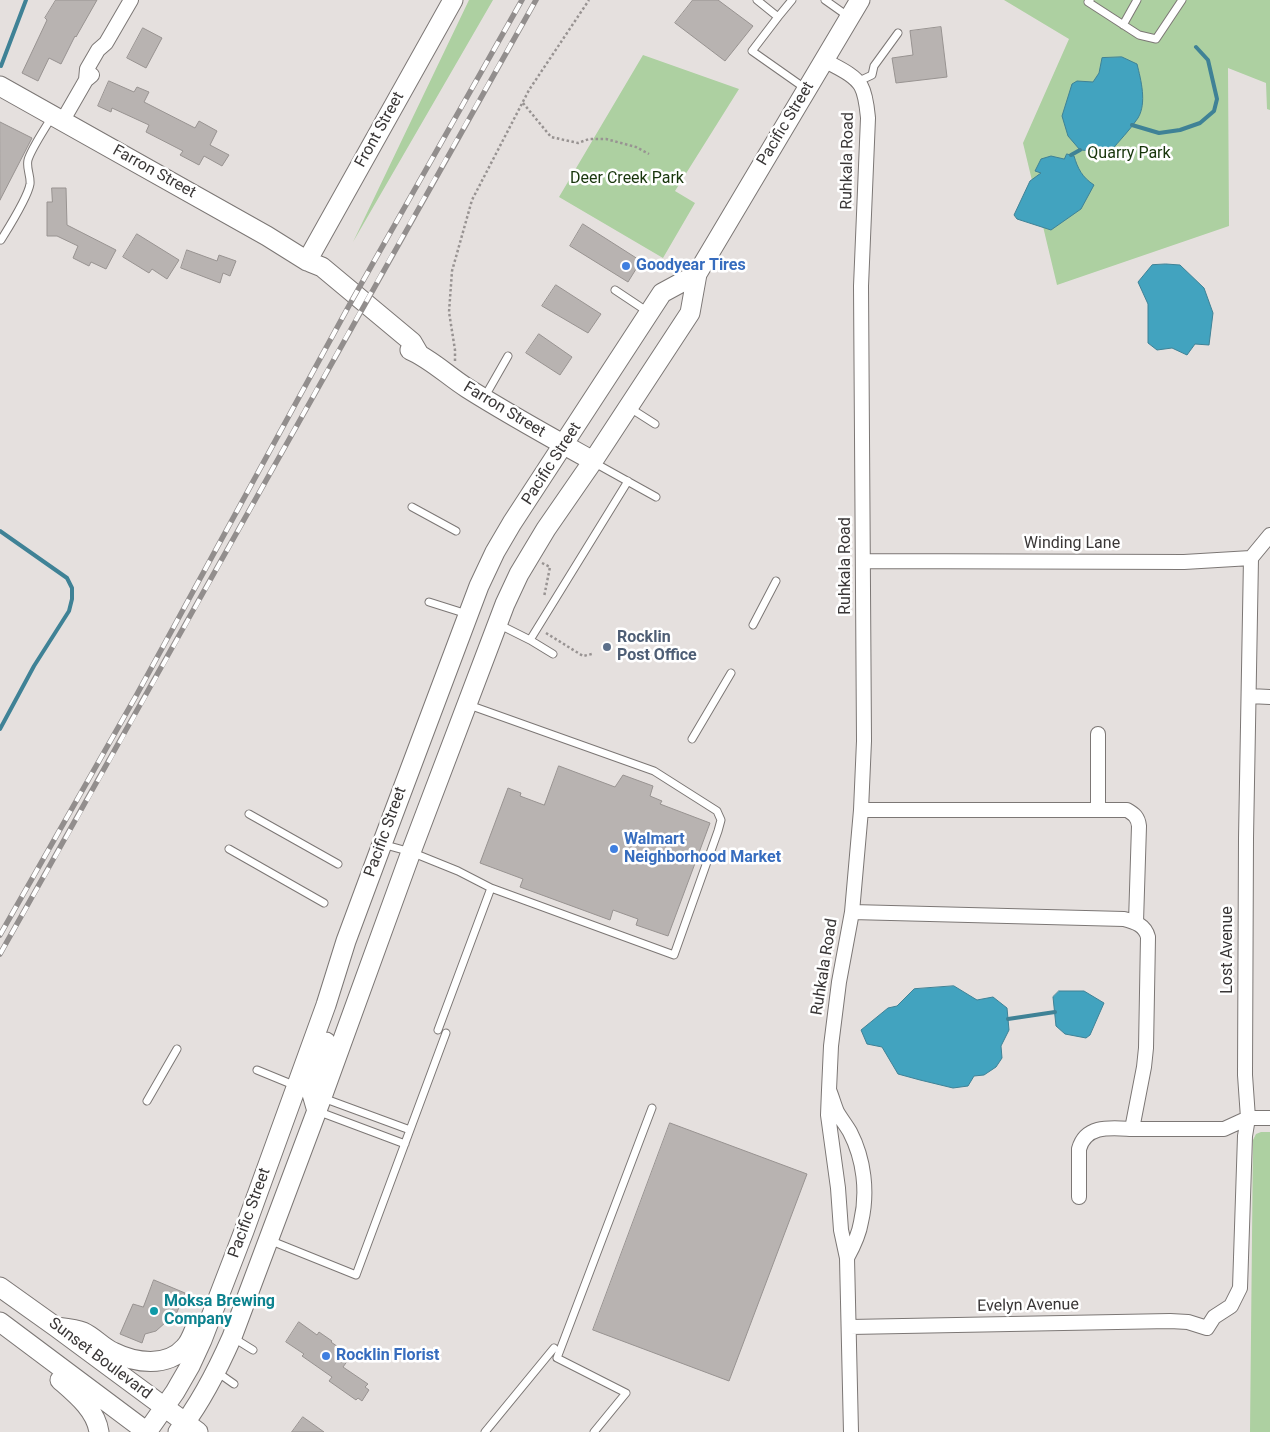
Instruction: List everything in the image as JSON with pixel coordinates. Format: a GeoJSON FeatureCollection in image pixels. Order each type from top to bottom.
{"type":"FeatureCollection","features":[{"type":"Feature","properties":{"kind":"main road","name":"Front Street"},"geometry":{"type":"LineString","coordinates":[[307,261],[453,0]]}},
{"type":"Feature","properties":{"kind":"main road","name":"Pacific Street"},"geometry":{"type":"LineString","coordinates":[[187,1429],[195,1409],[217,1372],[232,1337],[320,1104],[411,852],[505,604],[519,574],[546,529],[690,313],[697,274],[860,0]]}},
{"type":"Feature","properties":{"kind":"main road","name":"Farron Street"},"geometry":{"type":"LineString","coordinates":[[0,86],[267,236],[307,261],[319,275],[406,349],[420,354],[484,399],[593,461]]}},
{"type":"Feature","properties":{"kind":"main road","name":"Pacific Street"},"geometry":{"type":"LineString","coordinates":[[147,1432],[176,1392],[202,1340],[326,1005],[346,941],[467,615],[496,552],[563,444],[662,293],[697,274]]}},
{"type":"Feature","properties":{"kind":"main road"},"geometry":{"type":"LineString","coordinates":[[320,1104],[310,1087],[331,1027],[326,1005]]}},
{"type":"Feature","properties":{"kind":"main road"},"geometry":{"type":"LineString","coordinates":[[56,1327],[83,1332],[125,1358],[142,1362],[159,1361],[175,1356],[186,1347],[193,1334],[217,1272],[234,1256]]}},
{"type":"Feature","properties":{"kind":"main road","name":"Sunset Boulevard"},"geometry":{"type":"LineString","coordinates":[[0,1287],[165,1407],[187,1429]]}},
{"type":"Feature","properties":{"kind":"main road","name":"Sunset Boulevard"},"geometry":{"type":"LineString","coordinates":[[0,1322],[147,1432]]}},
{"type":"Feature","properties":{"kind":"main road"},"geometry":{"type":"LineString","coordinates":[[38,1349],[54,1375],[76,1394],[90,1410],[99,1426],[100,1432]]}},
{"type":"Feature","properties":{"kind":"street"},"geometry":{"type":"LineString","coordinates":[[58,118],[86,80],[94,73],[105,54],[106,43],[131,0]]}},
{"type":"Feature","properties":{"kind":"street"},"geometry":{"type":"LineString","coordinates":[[824,60],[848,74],[857,82]]}},
{"type":"Feature","properties":{"kind":"street","name":"Ruhkala Road"},"geometry":{"type":"LineString","coordinates":[[851,1427],[848,1258],[841,1230],[838,1188],[828,1115],[830,1046],[852,912],[861,810],[864,742],[862,286],[868,118],[861,86],[857,82]]}},
{"type":"Feature","properties":{"kind":"street"},"geometry":{"type":"LineString","coordinates":[[1251,558],[1270,535]]}},
{"type":"Feature","properties":{"kind":"street","name":"Winding Lane"},"geometry":{"type":"LineString","coordinates":[[864,561],[1184,562],[1251,558]]}},
{"type":"Feature","properties":{"kind":"street","name":"Lost Avenue"},"geometry":{"type":"LineString","coordinates":[[1207,1328],[1214,1317],[1231,1306],[1240,1288],[1245,1136],[1248,1118],[1245,1075],[1246,848],[1251,558]]}},
{"type":"Feature","properties":{"kind":"street"},"geometry":{"type":"LineString","coordinates":[[1249,696],[1270,697]]}},
{"type":"Feature","properties":{"kind":"street"},"geometry":{"type":"LineString","coordinates":[[1098,734],[1098,810]]}},
{"type":"Feature","properties":{"kind":"street"},"geometry":{"type":"LineString","coordinates":[[861,810],[1127,810],[1138,819],[1136,922]]}},
{"type":"Feature","properties":{"kind":"street"},"geometry":{"type":"LineString","coordinates":[[852,912],[1124,919],[1136,922],[1147,931],[1148,937],[1146,1048],[1132,1129]]}},
{"type":"Feature","properties":{"kind":"street","name":"Ruhkala Road"},"geometry":{"type":"LineString","coordinates":[[829,1090],[837,1111],[856,1146],[865,1178],[864,1207],[861,1223],[848,1258]]}},
{"type":"Feature","properties":{"kind":"street"},"geometry":{"type":"LineString","coordinates":[[1079,1197],[1079,1149],[1084,1139],[1093,1132],[1104,1128],[1224,1129],[1248,1118],[1270,1118]]}},
{"type":"Feature","properties":{"kind":"street","name":"Evelyn Avenue"},"geometry":{"type":"LineString","coordinates":[[850,1326],[1170,1321],[1188,1322],[1207,1328]]}},
{"type":"Feature","properties":{"kind":"lane"},"geometry":{"type":"LineString","coordinates":[[756,0],[778,17]]}},
{"type":"Feature","properties":{"kind":"lane"},"geometry":{"type":"LineString","coordinates":[[792,0],[752,51],[807,89]]}},
{"type":"Feature","properties":{"kind":"lane"},"geometry":{"type":"LineString","coordinates":[[825,0],[849,18]]}},
{"type":"Feature","properties":{"kind":"lane"},"geometry":{"type":"LineString","coordinates":[[1090,0],[1088,2],[1139,36],[1156,40],[1182,0]]}},
{"type":"Feature","properties":{"kind":"lane"},"geometry":{"type":"LineString","coordinates":[[1123,25],[1137,0]]}},
{"type":"Feature","properties":{"kind":"lane"},"geometry":{"type":"LineString","coordinates":[[857,82],[872,75],[874,66],[898,33]]}},
{"type":"Feature","properties":{"kind":"lane"},"geometry":{"type":"LineString","coordinates":[[1,240],[29,188],[28,160],[58,118]]}},
{"type":"Feature","properties":{"kind":"lane"},"geometry":{"type":"LineString","coordinates":[[615,290],[649,313]]}},
{"type":"Feature","properties":{"kind":"lane"},"geometry":{"type":"LineString","coordinates":[[484,399],[508,356]]}},
{"type":"Feature","properties":{"kind":"lane"},"geometry":{"type":"LineString","coordinates":[[628,406],[655,424]]}},
{"type":"Feature","properties":{"kind":"lane"},"geometry":{"type":"LineString","coordinates":[[593,461],[656,497]]}},
{"type":"Feature","properties":{"kind":"lane"},"geometry":{"type":"LineString","coordinates":[[530,640],[628,481]]}},
{"type":"Feature","properties":{"kind":"lane"},"geometry":{"type":"LineString","coordinates":[[412,507],[456,531]]}},
{"type":"Feature","properties":{"kind":"lane"},"geometry":{"type":"LineString","coordinates":[[753,625],[776,581]]}},
{"type":"Feature","properties":{"kind":"lane"},"geometry":{"type":"LineString","coordinates":[[429,602],[467,615]]}},
{"type":"Feature","properties":{"kind":"lane"},"geometry":{"type":"LineString","coordinates":[[498,624],[553,654]]}},
{"type":"Feature","properties":{"kind":"lane"},"geometry":{"type":"LineString","coordinates":[[692,739],[731,673]]}},
{"type":"Feature","properties":{"kind":"lane"},"geometry":{"type":"LineString","coordinates":[[382,844],[411,852],[458,871],[491,888],[674,955],[718,831],[721,820],[717,811],[654,771],[467,704]]}},
{"type":"Feature","properties":{"kind":"lane"},"geometry":{"type":"LineString","coordinates":[[249,814],[338,864]]}},
{"type":"Feature","properties":{"kind":"lane"},"geometry":{"type":"LineString","coordinates":[[229,849],[324,903]]}},
{"type":"Feature","properties":{"kind":"lane"},"geometry":{"type":"LineString","coordinates":[[438,1030],[491,888]]}},
{"type":"Feature","properties":{"kind":"lane"},"geometry":{"type":"LineString","coordinates":[[268,1240],[356,1275],[446,1033]]}},
{"type":"Feature","properties":{"kind":"lane"},"geometry":{"type":"LineString","coordinates":[[147,1101],[177,1049]]}},
{"type":"Feature","properties":{"kind":"lane"},"geometry":{"type":"LineString","coordinates":[[257,1070],[296,1086]]}},
{"type":"Feature","properties":{"kind":"lane"},"geometry":{"type":"LineString","coordinates":[[320,1104],[410,1130]]}},
{"type":"Feature","properties":{"kind":"lane"},"geometry":{"type":"LineString","coordinates":[[320,1104],[405,1144]]}},
{"type":"Feature","properties":{"kind":"lane"},"geometry":{"type":"LineString","coordinates":[[594,1432],[626,1394],[557,1358],[652,1108]]}},
{"type":"Feature","properties":{"kind":"lane"},"geometry":{"type":"LineString","coordinates":[[232,1337],[254,1350]]}},
{"type":"Feature","properties":{"kind":"lane"},"geometry":{"type":"LineString","coordinates":[[485,1432],[554,1348]]}},
{"type":"Feature","properties":{"kind":"lane"},"geometry":{"type":"LineString","coordinates":[[217,1372],[234,1384]]}},
{"type":"Feature","properties":{"kind":"path"},"geometry":{"type":"LineString","coordinates":[[452,378],[456,363],[449,312],[452,271],[472,200],[529,90],[589,0]]}},
{"type":"Feature","properties":{"kind":"path"},"geometry":{"type":"LineString","coordinates":[[523,103],[550,137],[578,143],[589,139],[606,139],[636,147],[649,154]]}},
{"type":"Feature","properties":{"kind":"green space"},"geometry":{"type":"Polygon","coordinates":[[[469,0],[493,0],[353,242],[469,0]]]}},
{"type":"Feature","properties":{"kind":"green space","name":"Quarry Park"},"geometry":{"type":"Polygon","coordinates":[[[1004,0],[1270,0],[1270,110],[1267,109],[1266,83],[1228,68],[1229,226],[1057,285],[1023,143],[1069,39],[1004,0]]]}},
{"type":"Feature","properties":{"kind":"green space","name":"Deer Creek Park"},"geometry":{"type":"Polygon","coordinates":[[[643,55],[739,89],[675,191],[695,203],[663,258],[559,197],[643,55]]]}},
{"type":"Feature","properties":{"kind":"green space"},"geometry":{"type":"Polygon","coordinates":[[[1270,1132],[1270,1432],[1250,1432],[1253,1140],[1256,1134],[1270,1132]]]}},
{"type":"Feature","properties":{"kind":"water"},"geometry":{"type":"Polygon","coordinates":[[[1122,57],[1137,64],[1143,99],[1141,112],[1132,127],[1110,152],[1080,150],[1068,136],[1062,116],[1072,84],[1077,81],[1093,82],[1099,73],[1102,58],[1122,57]]]}},
{"type":"Feature","properties":{"kind":"water"},"geometry":{"type":"Polygon","coordinates":[[[1067,154],[1074,156],[1081,172],[1094,185],[1081,209],[1051,230],[1017,219],[1014,215],[1030,181],[1041,173],[1035,171],[1041,159],[1051,156],[1064,159],[1067,154]]]}},
{"type":"Feature","properties":{"kind":"water"},"geometry":{"type":"Polygon","coordinates":[[[1152,265],[1180,265],[1204,288],[1213,313],[1209,345],[1195,344],[1187,355],[1172,348],[1157,350],[1148,343],[1148,304],[1138,282],[1152,265]]]}},
{"type":"Feature","properties":{"kind":"water"},"geometry":{"type":"Polygon","coordinates":[[[954,986],[977,1000],[993,997],[1007,1008],[1009,1030],[1001,1046],[1002,1058],[996,1067],[984,1075],[974,1076],[968,1086],[953,1088],[898,1074],[882,1047],[867,1044],[861,1030],[888,1008],[897,1006],[914,989],[954,986]]]}},
{"type":"Feature","properties":{"kind":"water"},"geometry":{"type":"Polygon","coordinates":[[[1059,991],[1084,991],[1104,1003],[1090,1035],[1086,1038],[1065,1034],[1056,1026],[1053,997],[1059,991]]]}},
{"type":"Feature","properties":{"kind":"building"},"geometry":{"type":"Polygon","coordinates":[[[56,0],[97,0],[75,36],[61,64],[49,58],[38,81],[22,73],[47,20],[45,18],[56,0]]]}},
{"type":"Feature","properties":{"kind":"building"},"geometry":{"type":"Polygon","coordinates":[[[693,0],[718,0],[753,26],[725,61],[675,23],[693,0]]]}},
{"type":"Feature","properties":{"kind":"building"},"geometry":{"type":"Polygon","coordinates":[[[941,27],[947,77],[896,83],[892,58],[913,55],[910,31],[941,27]]]}},
{"type":"Feature","properties":{"kind":"building"},"geometry":{"type":"Polygon","coordinates":[[[143,28],[162,38],[146,68],[127,58],[143,28]]]}},
{"type":"Feature","properties":{"kind":"building"},"geometry":{"type":"Polygon","coordinates":[[[109,81],[134,92],[137,87],[149,92],[144,102],[195,128],[199,121],[217,131],[210,145],[229,155],[222,166],[204,156],[199,165],[180,155],[183,151],[146,132],[149,125],[112,108],[111,112],[98,106],[109,81]]]}},
{"type":"Feature","properties":{"kind":"building"},"geometry":{"type":"Polygon","coordinates":[[[0,122],[32,138],[0,200],[0,122]]]}},
{"type":"Feature","properties":{"kind":"building"},"geometry":{"type":"Polygon","coordinates":[[[52,188],[66,188],[67,225],[116,250],[106,269],[91,262],[89,266],[73,258],[78,246],[57,236],[47,236],[47,202],[52,202],[52,188]]]}},
{"type":"Feature","properties":{"kind":"building"},"geometry":{"type":"Polygon","coordinates":[[[583,224],[641,261],[628,282],[570,246],[583,224]]]}},
{"type":"Feature","properties":{"kind":"building"},"geometry":{"type":"Polygon","coordinates":[[[137,234],[179,260],[167,279],[152,269],[149,273],[123,257],[137,234]]]}},
{"type":"Feature","properties":{"kind":"building"},"geometry":{"type":"Polygon","coordinates":[[[187,250],[217,261],[219,255],[236,261],[230,276],[223,273],[220,283],[181,268],[187,250]]]}},
{"type":"Feature","properties":{"kind":"building"},"geometry":{"type":"Polygon","coordinates":[[[556,285],[601,314],[588,333],[542,306],[556,285]]]}},
{"type":"Feature","properties":{"kind":"building"},"geometry":{"type":"Polygon","coordinates":[[[539,334],[572,357],[560,375],[526,353],[539,334]]]}},
{"type":"Feature","properties":{"kind":"building","name":"Walmart Neighborhood Market"},"geometry":{"type":"Polygon","coordinates":[[[559,766],[615,787],[623,775],[653,786],[650,796],[662,801],[660,804],[710,823],[668,936],[636,925],[638,919],[613,910],[610,920],[520,887],[523,879],[480,863],[508,788],[521,793],[520,796],[544,805],[559,766]]]}},
{"type":"Feature","properties":{"kind":"building"},"geometry":{"type":"Polygon","coordinates":[[[670,1123],[807,1174],[729,1381],[593,1330],[670,1123]]]}},
{"type":"Feature","properties":{"kind":"building","name":"Moksa Brewing Company"},"geometry":{"type":"Polygon","coordinates":[[[154,1280],[185,1293],[172,1324],[166,1322],[156,1331],[145,1334],[142,1343],[120,1334],[133,1304],[143,1307],[154,1280]]]}},
{"type":"Feature","properties":{"kind":"building"},"geometry":{"type":"Polygon","coordinates":[[[299,1322],[317,1335],[319,1332],[351,1356],[343,1367],[368,1384],[365,1387],[369,1390],[362,1401],[358,1398],[356,1400],[329,1381],[332,1377],[286,1342],[299,1322]]]}},
{"type":"Feature","properties":{"kind":"building"},"geometry":{"type":"Polygon","coordinates":[[[303,1417],[324,1432],[292,1432],[303,1417]]]}},
{"type":"Feature","properties":{"kind":"waterway"},"geometry":{"type":"LineString","coordinates":[[1,66],[26,0]]}},
{"type":"Feature","properties":{"kind":"waterway"},"geometry":{"type":"LineString","coordinates":[[1132,125],[1159,133],[1180,130],[1200,123],[1214,111],[1217,99],[1208,60],[1196,47]]}},
{"type":"Feature","properties":{"kind":"waterway"},"geometry":{"type":"LineString","coordinates":[[1071,155],[1080,150]]}},
{"type":"Feature","properties":{"kind":"waterway"},"geometry":{"type":"LineString","coordinates":[[0,531],[67,578],[72,588],[69,611],[34,666],[0,729]]}},
{"type":"Feature","properties":{"kind":"waterway"},"geometry":{"type":"LineString","coordinates":[[1008,1019],[1055,1012]]}},
{"type":"Feature","properties":{"kind":"railway"},"geometry":{"type":"LineString","coordinates":[[0,935],[136,696],[351,302],[522,0]]}},
{"type":"Feature","properties":{"kind":"railway"},"geometry":{"type":"LineString","coordinates":[[0,954],[536,0]]}},
{"type":"Feature","properties":{"kind":"place","name":"Goodyear Tires"},"geometry":{"type":"Point","coordinates":[626,266]}},
{"type":"Feature","properties":{"kind":"place","name":"Rocklin Post Office"},"geometry":{"type":"Point","coordinates":[607,647]}},
{"type":"Feature","properties":{"kind":"place","name":"Walmart Neighborhood Market"},"geometry":{"type":"Point","coordinates":[614,849]}},
{"type":"Feature","properties":{"kind":"place","name":"Moksa Brewing Company"},"geometry":{"type":"Point","coordinates":[154,1311]}},
{"type":"Feature","properties":{"kind":"place","name":"Rocklin Florist"},"geometry":{"type":"Point","coordinates":[326,1356]}}]}
